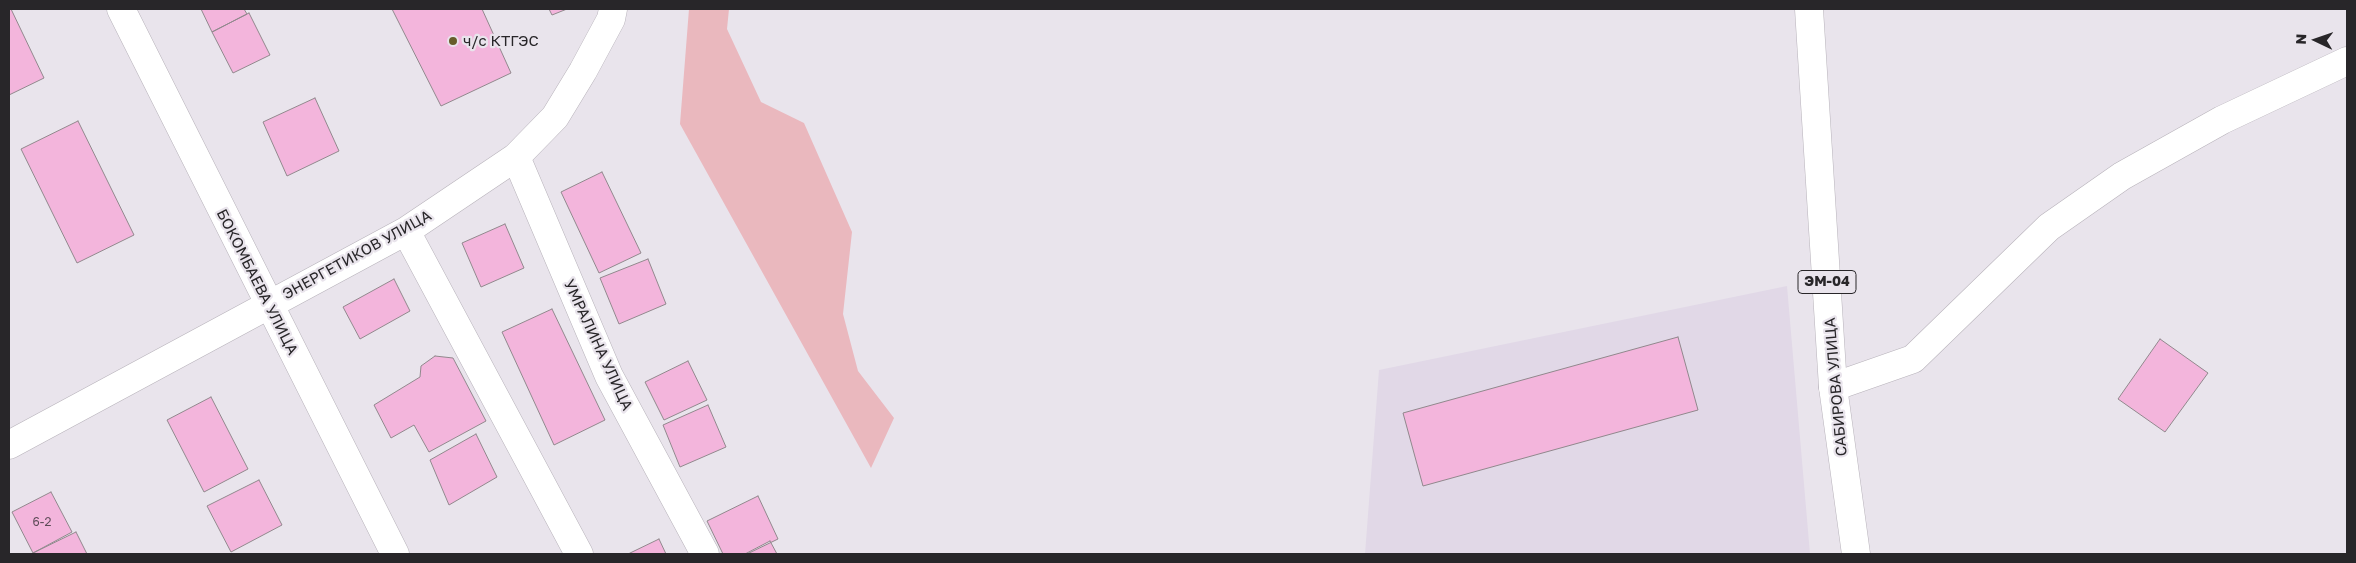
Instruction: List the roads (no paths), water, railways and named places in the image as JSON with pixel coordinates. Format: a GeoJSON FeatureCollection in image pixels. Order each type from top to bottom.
{"type":"FeatureCollection","features":[{"type":"Feature","properties":{"kind":"main road","name":"БОКОМБАЕВА УЛИЦА"},"geometry":{"type":"LineString","coordinates":[[121,9],[395,554]]}},
{"type":"Feature","properties":{"kind":"main road","name":"ЭНЕРГЕТИКОВ УЛИЦА"},"geometry":{"type":"LineString","coordinates":[[9,445],[406,231],[516,157],[555,117],[611,19],[613,9]]}},
{"type":"Feature","properties":{"kind":"main road","name":"САБИРОВА УЛИЦА"},"geometry":{"type":"LineString","coordinates":[[1809,9],[1833,387],[1856,554]]}},
{"type":"Feature","properties":{"kind":"main road"},"geometry":{"type":"LineString","coordinates":[[1833,387],[1913,359],[2049,227],[2122,176],[2222,120],[2347,61]]}},
{"type":"Feature","properties":{"kind":"main road","name":"УМРАЛИНА УЛИЦА"},"geometry":{"type":"LineString","coordinates":[[516,157],[609,376],[705,554]]}},
{"type":"Feature","properties":{"kind":"main road"},"geometry":{"type":"LineString","coordinates":[[406,231],[580,554]]}},
{"type":"Feature","properties":{"kind":"place","name":"ч/с КТГЭС"},"geometry":{"type":"Point","coordinates":[453,41]}}]}
